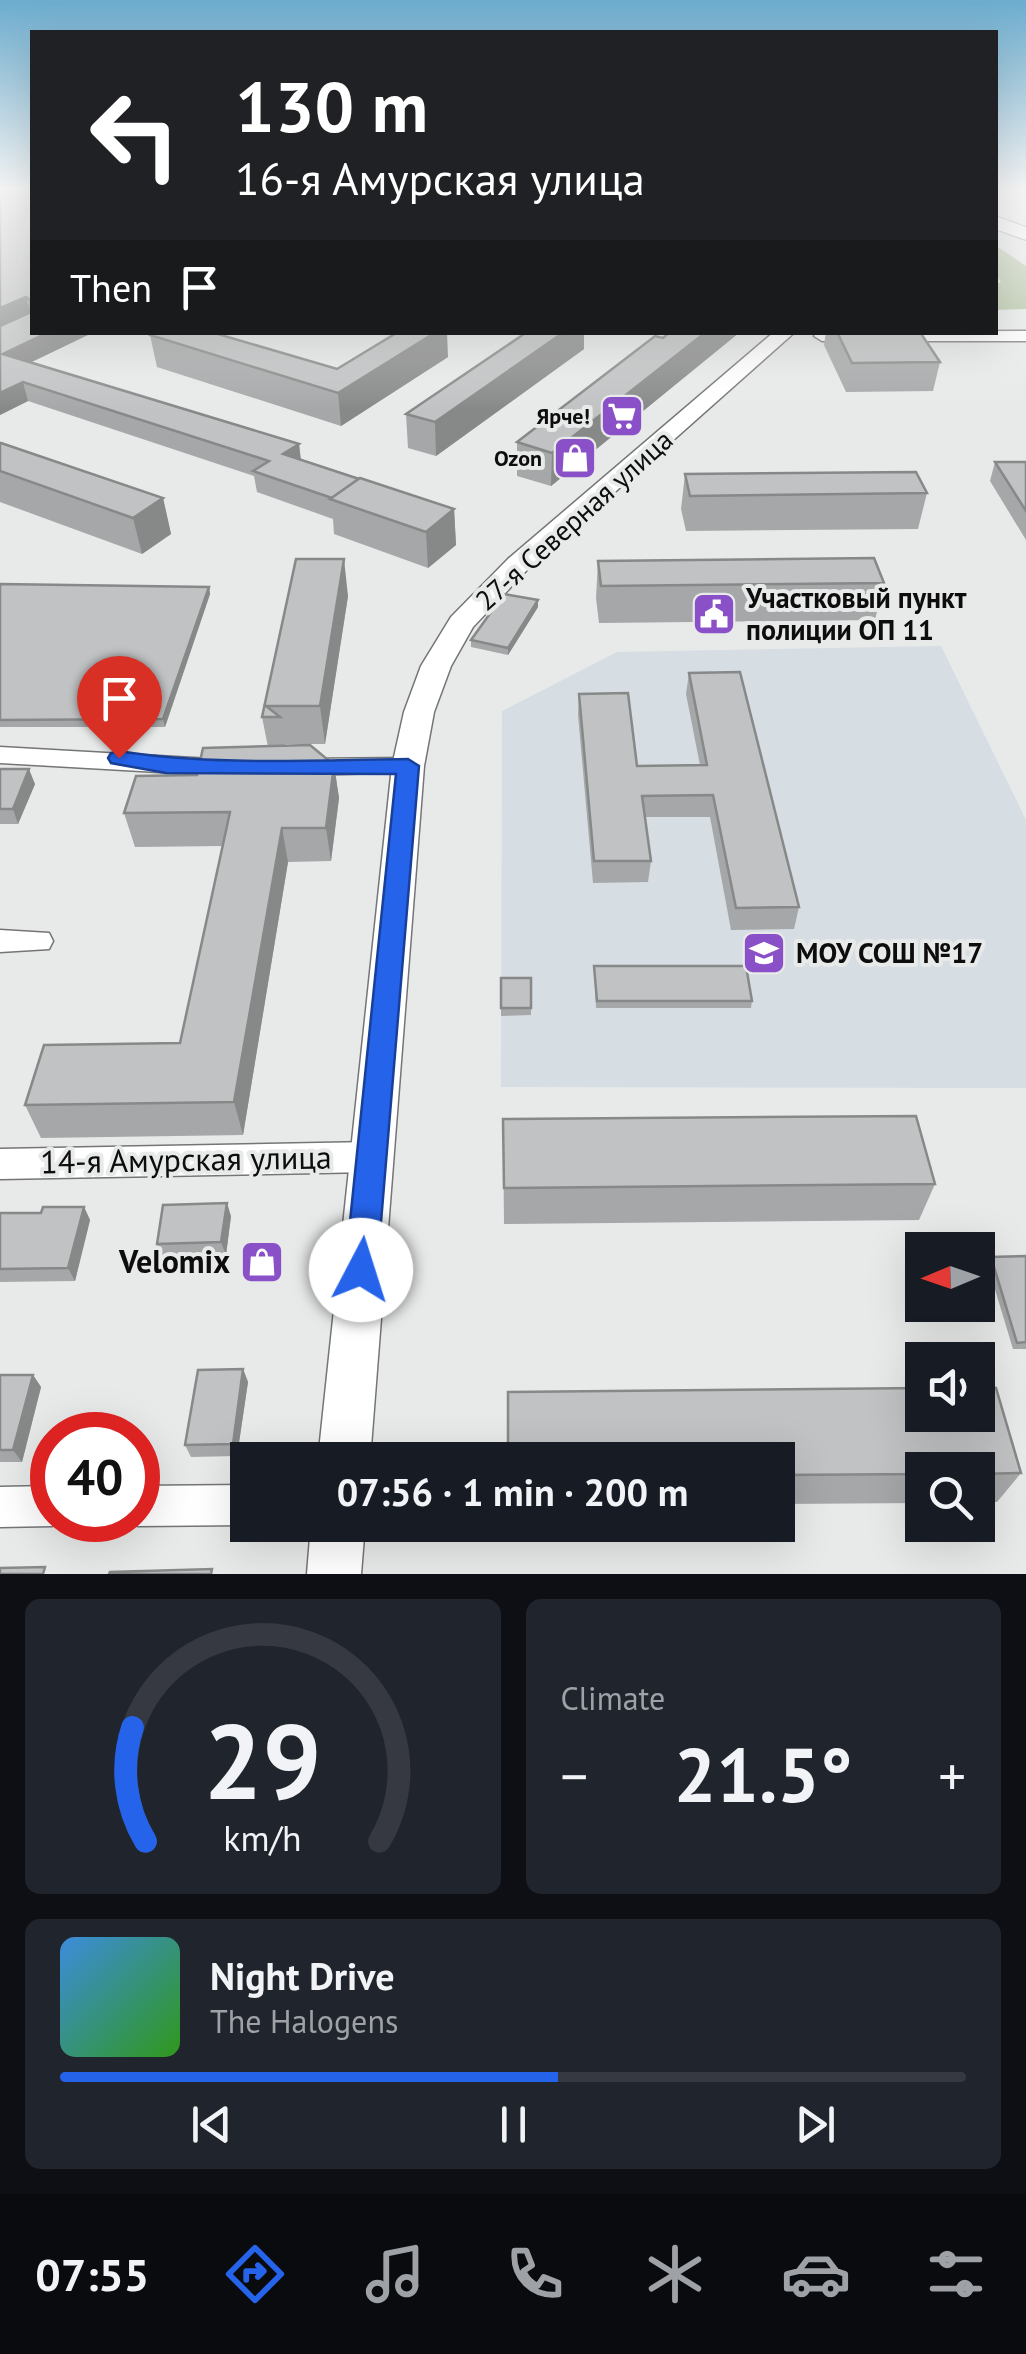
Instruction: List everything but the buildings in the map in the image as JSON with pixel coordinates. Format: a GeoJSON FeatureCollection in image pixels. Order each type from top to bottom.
{"type":"FeatureCollection","features":[{"type":"Feature","properties":{"kind":"street","name":"27-я Северная улица"},"geometry":{"type":"LineString","coordinates":[[346,1442],[408,766],[420,712],[436,666],[461,623],[517,565],[783,335]]}},
{"type":"Feature","properties":{"kind":"street"},"geometry":{"type":"LineString","coordinates":[[822,336],[1026,336]]}},
{"type":"Feature","properties":{"kind":"street"},"geometry":{"type":"LineString","coordinates":[[0,755],[272,767],[408,766]]}},
{"type":"Feature","properties":{"kind":"street"},"geometry":{"type":"LineString","coordinates":[[0,941],[39,940]]}},
{"type":"Feature","properties":{"kind":"street","name":"14-я Амурская улица"},"geometry":{"type":"LineString","coordinates":[[0,1164],[371,1157]]}},
{"type":"Feature","properties":{"kind":"street"},"geometry":{"type":"LineString","coordinates":[[160,1506],[230,1505]]}},
{"type":"Feature","properties":{"kind":"street"},"geometry":{"type":"LineString","coordinates":[[0,1507],[30,1506]]}},
{"type":"Feature","properties":{"kind":"street"},"geometry":{"type":"LineString","coordinates":[[334,1574],[337,1542]]}},
{"type":"Feature","properties":{"kind":"shaded area","name":"МОУ СОШ №17"},"geometry":{"type":"Polygon","coordinates":[[[941,646],[1026,820],[1026,1088],[501,1087],[502,711],[617,652],[941,646]]]}},
{"type":"Feature","properties":{"kind":"green space"},"geometry":{"type":"Polygon","coordinates":[[[998,263],[1026,266],[1026,309],[998,310],[998,263]]]}},
{"type":"Feature","properties":{"kind":"place","name":"Ярче!"},"geometry":{"type":"Point","coordinates":[622,416]}},
{"type":"Feature","properties":{"kind":"place","name":"Ozon"},"geometry":{"type":"Point","coordinates":[575,458]}},
{"type":"Feature","properties":{"kind":"place","name":"Участковый пункт полиции ОП 11"},"geometry":{"type":"Point","coordinates":[714,614]}},
{"type":"Feature","properties":{"kind":"place","name":"МОУ СОШ №17"},"geometry":{"type":"Point","coordinates":[764,953]}},
{"type":"Feature","properties":{"kind":"place","name":"Velomix"},"geometry":{"type":"Point","coordinates":[262,1262]}},
{"type":"Feature","properties":{"kind":"route"},"geometry":{"type":"LineString","coordinates":[[119,758],[166,766],[224,768],[408,766],[361,1270]]}}]}
